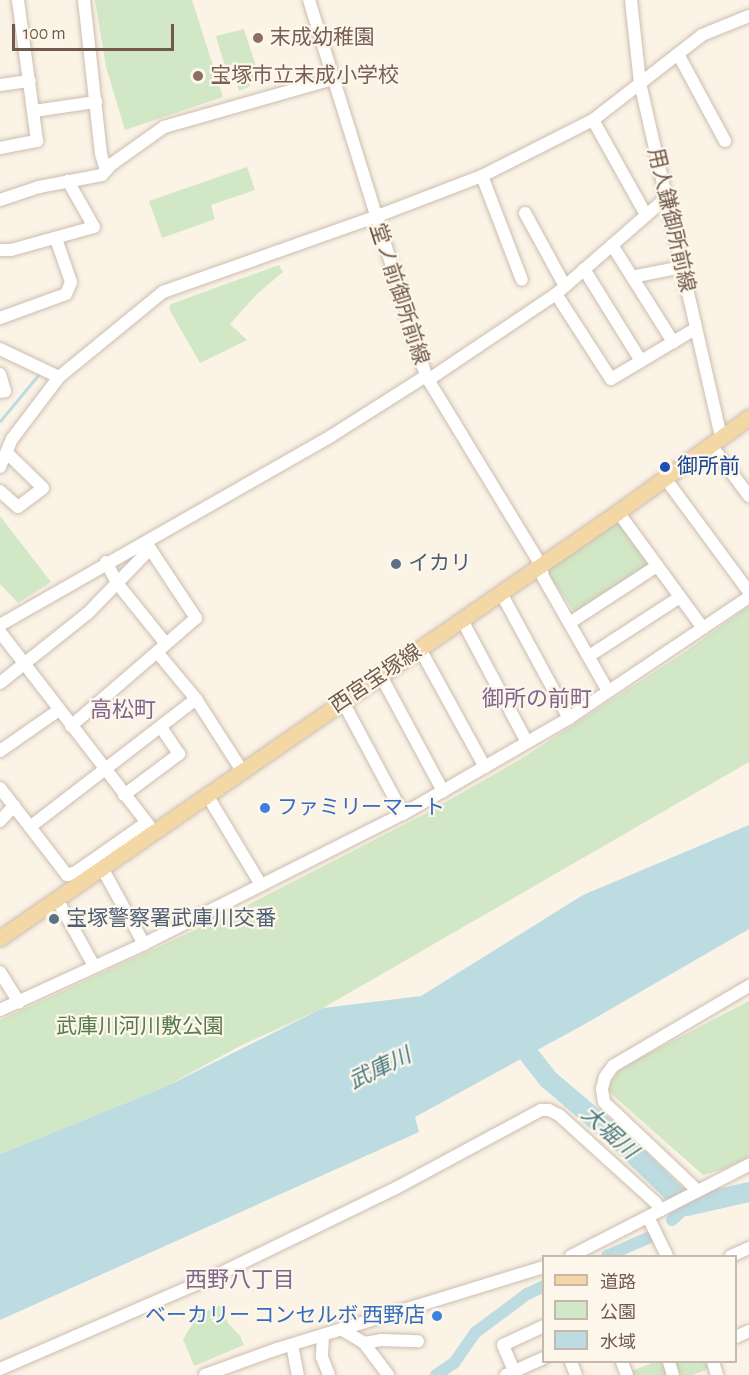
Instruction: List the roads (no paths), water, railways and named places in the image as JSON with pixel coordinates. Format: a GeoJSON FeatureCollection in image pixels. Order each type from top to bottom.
{"type":"FeatureCollection","features":[{"type":"Feature","properties":{"kind":"main road","name":"西宮宝塚線"},"geometry":{"type":"LineString","coordinates":[[0,938],[102,868],[150,827],[207,795],[241,769],[381,676],[618,512],[749,417]]}},
{"type":"Feature","properties":{"kind":"street"},"geometry":{"type":"LineString","coordinates":[[0,148],[38,141],[18,0]]}},
{"type":"Feature","properties":{"kind":"street"},"geometry":{"type":"LineString","coordinates":[[84,0],[101,154],[106,170]]}},
{"type":"Feature","properties":{"kind":"street","name":"堂ノ前御所前線"},"geometry":{"type":"LineString","coordinates":[[309,0],[427,378],[541,565],[543,577],[571,622],[608,691]]}},
{"type":"Feature","properties":{"kind":"street","name":"用人鎌御所前線"},"geometry":{"type":"LineString","coordinates":[[631,0],[640,83],[695,329],[716,442]]}},
{"type":"Feature","properties":{"kind":"street"},"geometry":{"type":"LineString","coordinates":[[0,467],[12,439],[60,377],[163,292],[375,217],[482,176],[593,120],[702,35],[748,20]]}},
{"type":"Feature","properties":{"kind":"street"},"geometry":{"type":"LineString","coordinates":[[678,54],[725,141]]}},
{"type":"Feature","properties":{"kind":"street"},"geometry":{"type":"LineString","coordinates":[[0,200],[39,187],[102,175],[164,127],[333,79]]}},
{"type":"Feature","properties":{"kind":"street"},"geometry":{"type":"LineString","coordinates":[[0,85],[30,81]]}},
{"type":"Feature","properties":{"kind":"street"},"geometry":{"type":"LineString","coordinates":[[34,111],[96,102]]}},
{"type":"Feature","properties":{"kind":"street"},"geometry":{"type":"LineString","coordinates":[[593,120],[646,215]]}},
{"type":"Feature","properties":{"kind":"street"},"geometry":{"type":"LineString","coordinates":[[482,176],[522,280]]}},
{"type":"Feature","properties":{"kind":"street"},"geometry":{"type":"LineString","coordinates":[[0,250],[11,250],[56,239],[94,227],[68,182]]}},
{"type":"Feature","properties":{"kind":"street"},"geometry":{"type":"LineString","coordinates":[[0,625],[106,562],[148,545],[427,378],[560,290],[665,199]]}},
{"type":"Feature","properties":{"kind":"street"},"geometry":{"type":"LineString","coordinates":[[525,213],[560,290],[611,379],[695,329]]}},
{"type":"Feature","properties":{"kind":"street"},"geometry":{"type":"LineString","coordinates":[[0,318],[66,294],[71,282],[56,239]]}},
{"type":"Feature","properties":{"kind":"street"},"geometry":{"type":"LineString","coordinates":[[612,245],[673,342]]}},
{"type":"Feature","properties":{"kind":"street"},"geometry":{"type":"LineString","coordinates":[[632,277],[681,267]]}},
{"type":"Feature","properties":{"kind":"street"},"geometry":{"type":"LineString","coordinates":[[584,269],[641,362]]}},
{"type":"Feature","properties":{"kind":"street"},"geometry":{"type":"LineString","coordinates":[[0,349],[60,377]]}},
{"type":"Feature","properties":{"kind":"street"},"geometry":{"type":"LineString","coordinates":[[0,374],[5,391],[0,393]]}},
{"type":"Feature","properties":{"kind":"street"},"geometry":{"type":"LineString","coordinates":[[716,442],[749,496]]}},
{"type":"Feature","properties":{"kind":"street"},"geometry":{"type":"LineString","coordinates":[[0,491],[18,507],[43,488],[7,453]]}},
{"type":"Feature","properties":{"kind":"street"},"geometry":{"type":"LineString","coordinates":[[0,1010],[144,944],[403,814],[569,718],[749,595],[665,478]]}},
{"type":"Feature","properties":{"kind":"street"},"geometry":{"type":"LineString","coordinates":[[618,512],[703,628]]}},
{"type":"Feature","properties":{"kind":"street"},"geometry":{"type":"LineString","coordinates":[[0,682],[88,613],[117,583],[148,545]]}},
{"type":"Feature","properties":{"kind":"street"},"geometry":{"type":"LineString","coordinates":[[71,726],[196,618],[148,545]]}},
{"type":"Feature","properties":{"kind":"street"},"geometry":{"type":"LineString","coordinates":[[106,562],[117,583],[241,769]]}},
{"type":"Feature","properties":{"kind":"street"},"geometry":{"type":"LineString","coordinates":[[571,622],[657,566]]}},
{"type":"Feature","properties":{"kind":"street"},"geometry":{"type":"LineString","coordinates":[[501,593],[569,718]]}},
{"type":"Feature","properties":{"kind":"street"},"geometry":{"type":"LineString","coordinates":[[589,656],[680,597]]}},
{"type":"Feature","properties":{"kind":"street"},"geometry":{"type":"LineString","coordinates":[[462,620],[527,742]]}},
{"type":"Feature","properties":{"kind":"street"},"geometry":{"type":"LineString","coordinates":[[0,632],[150,827],[76,872],[67,875],[0,788]]}},
{"type":"Feature","properties":{"kind":"street"},"geometry":{"type":"LineString","coordinates":[[420,649],[485,767]]}},
{"type":"Feature","properties":{"kind":"street"},"geometry":{"type":"LineString","coordinates":[[381,676],[443,791]]}},
{"type":"Feature","properties":{"kind":"street"},"geometry":{"type":"LineString","coordinates":[[30,827],[106,771],[196,699]]}},
{"type":"Feature","properties":{"kind":"street"},"geometry":{"type":"LineString","coordinates":[[343,702],[403,814]]}},
{"type":"Feature","properties":{"kind":"street"},"geometry":{"type":"LineString","coordinates":[[0,751],[59,710]]}},
{"type":"Feature","properties":{"kind":"street"},"geometry":{"type":"LineString","coordinates":[[124,795],[179,754],[161,727]]}},
{"type":"Feature","properties":{"kind":"street"},"geometry":{"type":"LineString","coordinates":[[207,795],[261,885]]}},
{"type":"Feature","properties":{"kind":"street"},"geometry":{"type":"LineString","coordinates":[[0,821],[14,806]]}},
{"type":"Feature","properties":{"kind":"street"},"geometry":{"type":"LineString","coordinates":[[102,868],[144,944]]}},
{"type":"Feature","properties":{"kind":"street"},"geometry":{"type":"LineString","coordinates":[[57,899],[94,966]]}},
{"type":"Feature","properties":{"kind":"street"},"geometry":{"type":"LineString","coordinates":[[0,972],[19,1002]]}},
{"type":"Feature","properties":{"kind":"street"},"geometry":{"type":"LineString","coordinates":[[696,1190],[604,1102],[602,1089],[605,1077],[613,1066],[749,986]]}},
{"type":"Feature","properties":{"kind":"street"},"geometry":{"type":"LineString","coordinates":[[0,1369],[217,1275],[396,1188],[541,1110],[549,1110],[560,1115],[663,1209]]}},
{"type":"Feature","properties":{"kind":"street"},"geometry":{"type":"LineString","coordinates":[[574,1255],[696,1190],[749,1166]]}},
{"type":"Feature","properties":{"kind":"street"},"geometry":{"type":"LineString","coordinates":[[648,1217],[666,1255]]}},
{"type":"Feature","properties":{"kind":"street"},"geometry":{"type":"LineString","coordinates":[[735,1255],[749,1248]]}},
{"type":"Feature","properties":{"kind":"street"},"geometry":{"type":"LineString","coordinates":[[205,1375],[341,1329],[542,1267]]}},
{"type":"Feature","properties":{"kind":"street"},"geometry":{"type":"LineString","coordinates":[[542,1326],[503,1345],[510,1373],[542,1358]]}},
{"type":"Feature","properties":{"kind":"street"},"geometry":{"type":"LineString","coordinates":[[341,1329],[364,1343],[388,1375]]}},
{"type":"Feature","properties":{"kind":"street"},"geometry":{"type":"LineString","coordinates":[[323,1335],[322,1357],[329,1375]]}},
{"type":"Feature","properties":{"kind":"street"},"geometry":{"type":"LineString","coordinates":[[364,1343],[381,1340],[418,1341]]}},
{"type":"Feature","properties":{"kind":"street"},"geometry":{"type":"LineString","coordinates":[[292,1345],[298,1375]]}},
{"type":"Feature","properties":{"kind":"water","name":"武庫川"},"geometry":{"type":"Polygon","coordinates":[[[749,825],[749,929],[585,1024],[415,1117],[419,1132],[0,1320],[0,1154],[165,1087],[323,1008],[421,996],[583,895],[749,825]]]}},
{"type":"Feature","properties":{"kind":"waterway"},"geometry":{"type":"LineString","coordinates":[[0,421],[39,374]]}},
{"type":"Feature","properties":{"kind":"waterway","name":"大堀川"},"geometry":{"type":"LineString","coordinates":[[512,1033],[548,1079],[616,1137],[687,1206],[749,1192]]}},
{"type":"Feature","properties":{"kind":"waterway"},"geometry":{"type":"LineString","coordinates":[[672,1220],[687,1206]]}},
{"type":"Feature","properties":{"kind":"waterway"},"geometry":{"type":"LineString","coordinates":[[609,1255],[650,1237]]}},
{"type":"Feature","properties":{"kind":"waterway"},"geometry":{"type":"LineString","coordinates":[[436,1375],[454,1363],[476,1332],[527,1294],[542,1287]]}},
{"type":"Feature","properties":{"kind":"place","name":"末成幼稚園"},"geometry":{"type":"Point","coordinates":[258,38]}},
{"type":"Feature","properties":{"kind":"place","name":"宝塚市立末成小学校"},"geometry":{"type":"Point","coordinates":[198,76]}},
{"type":"Feature","properties":{"kind":"place","name":"御所前"},"geometry":{"type":"Point","coordinates":[665,467]}},
{"type":"Feature","properties":{"kind":"place","name":"イカリ"},"geometry":{"type":"Point","coordinates":[396,564]}},
{"type":"Feature","properties":{"kind":"place","name":"ファミリーマート"},"geometry":{"type":"Point","coordinates":[265,808]}},
{"type":"Feature","properties":{"kind":"place","name":"宝塚警察署武庫川交番"},"geometry":{"type":"Point","coordinates":[54,919]}},
{"type":"Feature","properties":{"kind":"place","name":"ベーカリー コンセルボ 西野店"},"geometry":{"type":"Point","coordinates":[437,1316]}},
{"type":"Feature","properties":{"kind":"district","name":"御所の前町"},"geometry":{"type":"Point","coordinates":[537,700]}},
{"type":"Feature","properties":{"kind":"district","name":"高松町"},"geometry":{"type":"Point","coordinates":[123,711]}},
{"type":"Feature","properties":{"kind":"district","name":"西野八丁目"},"geometry":{"type":"Point","coordinates":[240,1281]}},
{"type":"Feature","properties":{"kind":"park label","name":"武庫川河川敷公園"},"geometry":{"type":"Point","coordinates":[140,1027]}}]}
